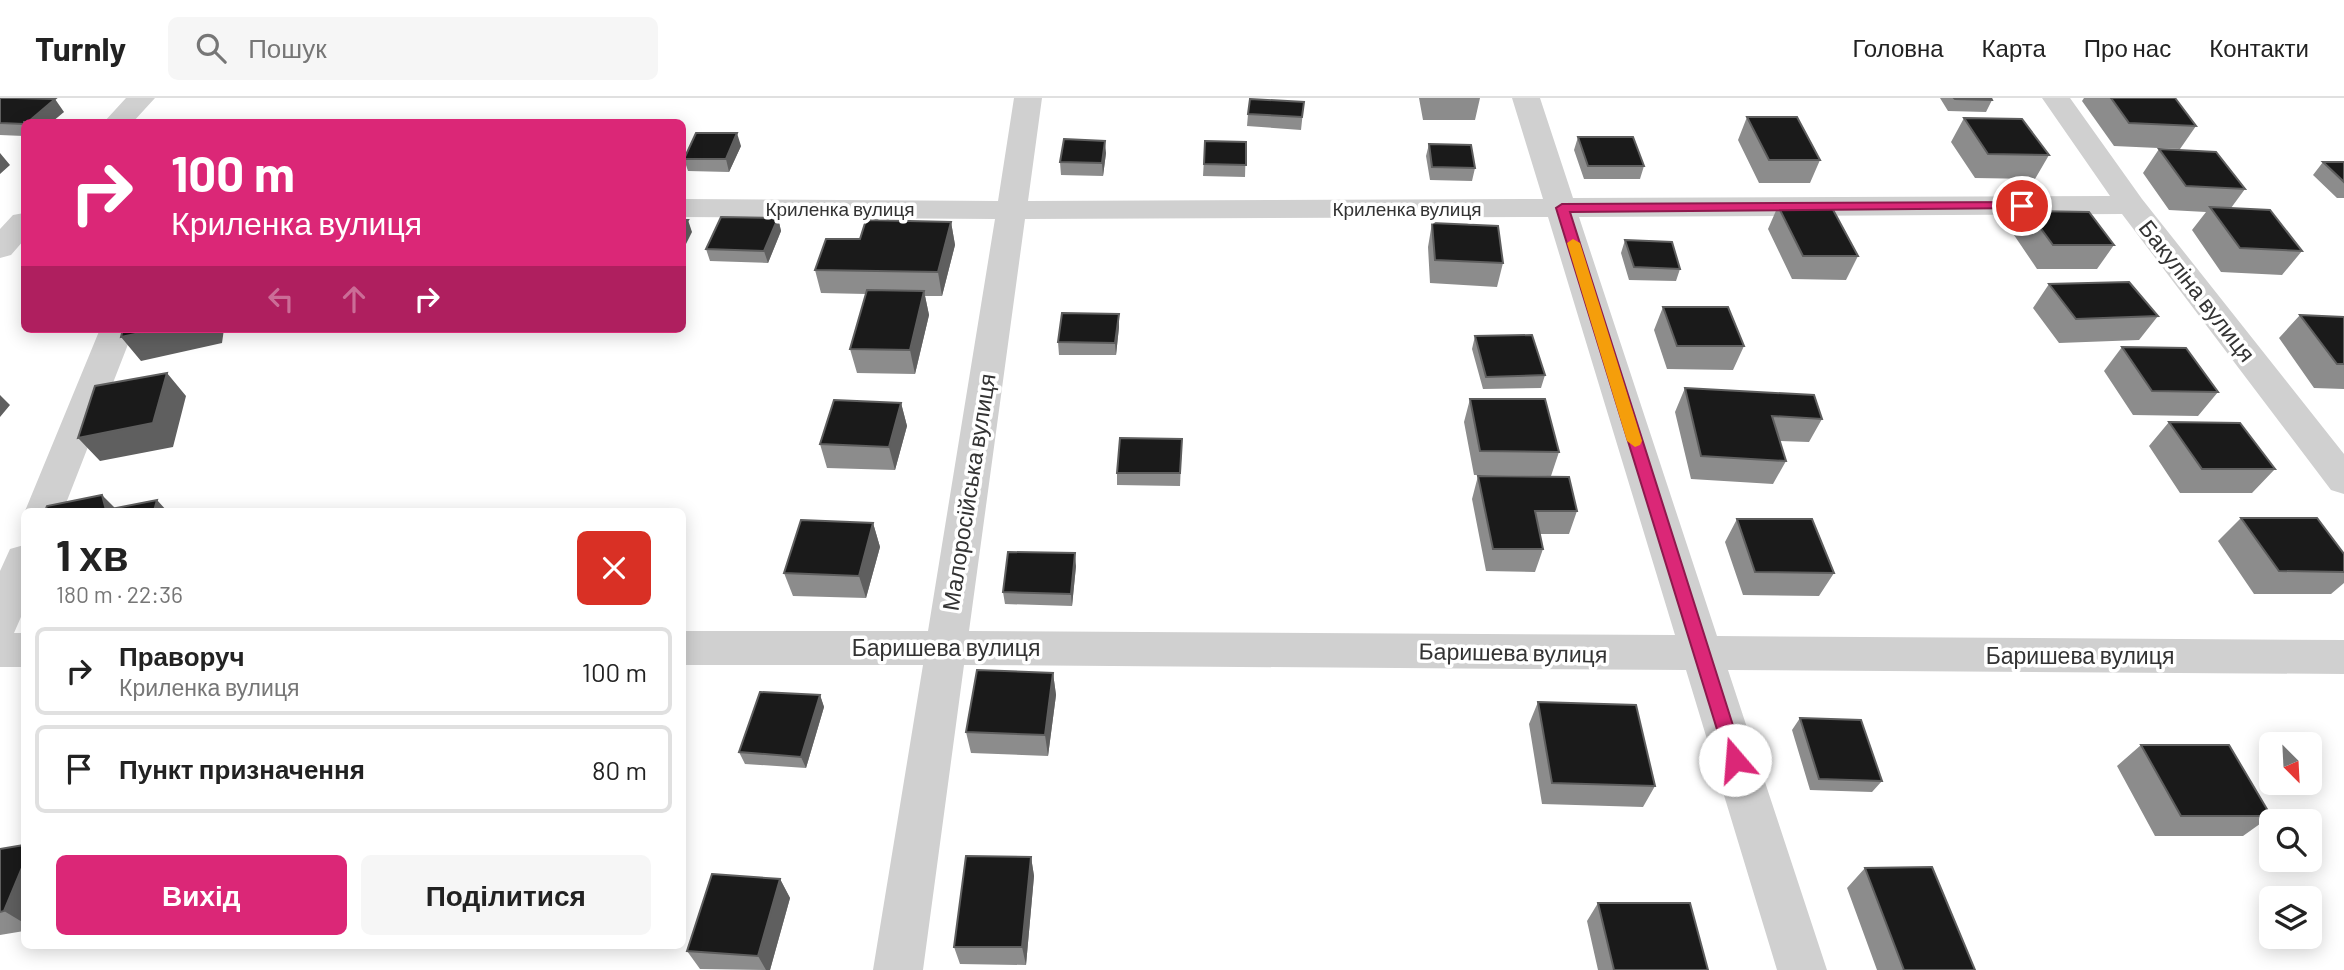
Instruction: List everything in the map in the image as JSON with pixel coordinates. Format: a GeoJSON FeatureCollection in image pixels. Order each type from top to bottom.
{"type":"FeatureCollection","features":[{"type":"Feature","properties":{"kind":"street"},"geometry":{"type":"LineString","coordinates":[[121,119],[141,98]]}},
{"type":"Feature","properties":{"kind":"street","name":"Малоросійська вулиця"},"geometry":{"type":"LineString","coordinates":[[898,970],[1028,98]]}},
{"type":"Feature","properties":{"kind":"street"},"geometry":{"type":"LineString","coordinates":[[1525,98],[1802,970]]}},
{"type":"Feature","properties":{"kind":"street","name":"Бакуліна вулиця"},"geometry":{"type":"LineString","coordinates":[[2056,98],[2131,205],[2344,480]]}},
{"type":"Feature","properties":{"kind":"street"},"geometry":{"type":"LineString","coordinates":[[0,203],[21,204]]}},
{"type":"Feature","properties":{"kind":"street","name":"Криленка вулиця"},"geometry":{"type":"LineString","coordinates":[[686,208],[1011,210],[2131,205]]}},
{"type":"Feature","properties":{"kind":"street"},"geometry":{"type":"LineString","coordinates":[[0,248],[21,225]]}},
{"type":"Feature","properties":{"kind":"street"},"geometry":{"type":"LineString","coordinates":[[45,508],[115,333]]}},
{"type":"Feature","properties":{"kind":"street"},"geometry":{"type":"LineString","coordinates":[[0,621],[21,568]]}},
{"type":"Feature","properties":{"kind":"street","name":"Баришева вулиця"},"geometry":{"type":"LineString","coordinates":[[686,648],[945,647],[1701,655],[2344,657]]}},
{"type":"Feature","properties":{"kind":"street"},"geometry":{"type":"LineString","coordinates":[[0,650],[21,650]]}},
{"type":"Feature","properties":{"kind":"building"},"geometry":{"type":"Polygon","coordinates":[[[0,98],[55,99],[32,119],[21,119],[21,124],[0,123],[0,98]]]}},
{"type":"Feature","properties":{"kind":"building"},"geometry":{"type":"Polygon","coordinates":[[[1991,98],[1992,100],[1955,99],[1991,98]]]}},
{"type":"Feature","properties":{"kind":"building"},"geometry":{"type":"Polygon","coordinates":[[[2111,98],[2175,98],[2196,126],[2129,123],[2111,98]]]}},
{"type":"Feature","properties":{"kind":"building"},"geometry":{"type":"Polygon","coordinates":[[[1250,99],[1304,102],[1302,117],[1248,114],[1250,99]]]}},
{"type":"Feature","properties":{"kind":"building"},"geometry":{"type":"Polygon","coordinates":[[[1747,117],[1797,117],[1820,160],[1769,160],[1747,117]]]}},
{"type":"Feature","properties":{"kind":"building"},"geometry":{"type":"Polygon","coordinates":[[[1964,118],[2022,119],[2049,155],[1988,154],[1964,118]]]}},
{"type":"Feature","properties":{"kind":"building"},"geometry":{"type":"Polygon","coordinates":[[[696,133],[737,133],[726,159],[686,159],[696,133]]]}},
{"type":"Feature","properties":{"kind":"building"},"geometry":{"type":"Polygon","coordinates":[[[1578,137],[1633,137],[1644,166],[1588,166],[1578,137]]]}},
{"type":"Feature","properties":{"kind":"building"},"geometry":{"type":"Polygon","coordinates":[[[1064,139],[1105,141],[1102,163],[1060,162],[1064,139]]]}},
{"type":"Feature","properties":{"kind":"building"},"geometry":{"type":"Polygon","coordinates":[[[1205,141],[1246,142],[1246,165],[1204,164],[1205,141]]]}},
{"type":"Feature","properties":{"kind":"building"},"geometry":{"type":"Polygon","coordinates":[[[1429,144],[1471,145],[1475,168],[1432,167],[1429,144]]]}},
{"type":"Feature","properties":{"kind":"building"},"geometry":{"type":"Polygon","coordinates":[[[2159,149],[2216,152],[2245,189],[2186,186],[2159,149]]]}},
{"type":"Feature","properties":{"kind":"building"},"geometry":{"type":"Polygon","coordinates":[[[2323,162],[2344,162],[2344,182],[2323,162]]]}},
{"type":"Feature","properties":{"kind":"building"},"geometry":{"type":"Polygon","coordinates":[[[1778,206],[1831,206],[1858,256],[1803,256],[1778,206]]]}},
{"type":"Feature","properties":{"kind":"building"},"geometry":{"type":"Polygon","coordinates":[[[2210,207],[2270,210],[2302,251],[2240,248],[2210,207]]]}},
{"type":"Feature","properties":{"kind":"building"},"geometry":{"type":"Polygon","coordinates":[[[2028,211],[2089,212],[2114,245],[2053,245],[2028,211]]]}},
{"type":"Feature","properties":{"kind":"building"},"geometry":{"type":"Polygon","coordinates":[[[721,217],[778,218],[764,251],[706,249],[721,217]]]}},
{"type":"Feature","properties":{"kind":"building"},"geometry":{"type":"Polygon","coordinates":[[[866,220],[951,222],[938,272],[815,270],[826,239],[860,239],[866,220]]]}},
{"type":"Feature","properties":{"kind":"building"},"geometry":{"type":"Polygon","coordinates":[[[1432,223],[1498,226],[1503,263],[1435,260],[1432,223]]]}},
{"type":"Feature","properties":{"kind":"building"},"geometry":{"type":"Polygon","coordinates":[[[1625,240],[1672,242],[1680,269],[1634,267],[1625,240]]]}},
{"type":"Feature","properties":{"kind":"building"},"geometry":{"type":"Polygon","coordinates":[[[2129,282],[2158,316],[2076,319],[2049,284],[2129,282]]]}},
{"type":"Feature","properties":{"kind":"building"},"geometry":{"type":"Polygon","coordinates":[[[867,290],[924,291],[910,350],[850,349],[867,290]]]}},
{"type":"Feature","properties":{"kind":"building"},"geometry":{"type":"Polygon","coordinates":[[[1663,307],[1728,307],[1744,346],[1677,346],[1663,307]]]}},
{"type":"Feature","properties":{"kind":"building"},"geometry":{"type":"Polygon","coordinates":[[[1062,313],[1119,314],[1115,343],[1058,342],[1062,313]]]}},
{"type":"Feature","properties":{"kind":"building"},"geometry":{"type":"Polygon","coordinates":[[[2300,315],[2344,317],[2344,364],[2337,364],[2300,315]]]}},
{"type":"Feature","properties":{"kind":"building"},"geometry":{"type":"Polygon","coordinates":[[[122,333],[140,333],[121,337],[122,333]]]}},
{"type":"Feature","properties":{"kind":"building"},"geometry":{"type":"Polygon","coordinates":[[[1532,335],[1545,375],[1486,377],[1475,336],[1532,335]]]}},
{"type":"Feature","properties":{"kind":"building"},"geometry":{"type":"Polygon","coordinates":[[[2122,347],[2186,348],[2218,392],[2152,391],[2122,347]]]}},
{"type":"Feature","properties":{"kind":"building"},"geometry":{"type":"Polygon","coordinates":[[[167,373],[153,423],[78,438],[95,386],[167,373]]]}},
{"type":"Feature","properties":{"kind":"building"},"geometry":{"type":"Polygon","coordinates":[[[1685,388],[1814,395],[1822,419],[1772,416],[1786,461],[1701,456],[1685,388]]]}},
{"type":"Feature","properties":{"kind":"building"},"geometry":{"type":"Polygon","coordinates":[[[1470,399],[1545,399],[1559,452],[1480,451],[1470,399]]]}},
{"type":"Feature","properties":{"kind":"building"},"geometry":{"type":"Polygon","coordinates":[[[834,400],[901,403],[889,447],[820,444],[834,400]]]}},
{"type":"Feature","properties":{"kind":"building"},"geometry":{"type":"Polygon","coordinates":[[[2169,422],[2240,423],[2275,469],[2202,469],[2169,422]]]}},
{"type":"Feature","properties":{"kind":"building"},"geometry":{"type":"Polygon","coordinates":[[[1120,438],[1182,439],[1180,473],[1117,473],[1120,438]]]}},
{"type":"Feature","properties":{"kind":"building"},"geometry":{"type":"Polygon","coordinates":[[[1478,476],[1569,477],[1577,511],[1535,511],[1543,549],[1493,549],[1478,476]]]}},
{"type":"Feature","properties":{"kind":"building"},"geometry":{"type":"Polygon","coordinates":[[[102,495],[105,508],[46,508],[102,495]]]}},
{"type":"Feature","properties":{"kind":"building"},"geometry":{"type":"Polygon","coordinates":[[[157,500],[155,508],[116,508],[157,500]]]}},
{"type":"Feature","properties":{"kind":"building"},"geometry":{"type":"Polygon","coordinates":[[[2241,518],[2317,518],[2344,554],[2344,572],[2279,571],[2241,518]]]}},
{"type":"Feature","properties":{"kind":"building"},"geometry":{"type":"Polygon","coordinates":[[[1737,519],[1812,519],[1834,573],[1755,572],[1737,519]]]}},
{"type":"Feature","properties":{"kind":"building"},"geometry":{"type":"Polygon","coordinates":[[[801,520],[873,523],[859,576],[784,573],[801,520]]]}},
{"type":"Feature","properties":{"kind":"building"},"geometry":{"type":"Polygon","coordinates":[[[1008,552],[1075,553],[1071,594],[1003,592],[1008,552]]]}},
{"type":"Feature","properties":{"kind":"building"},"geometry":{"type":"Polygon","coordinates":[[[977,670],[1053,673],[1045,735],[966,732],[977,670]]]}},
{"type":"Feature","properties":{"kind":"building"},"geometry":{"type":"Polygon","coordinates":[[[760,692],[820,695],[801,757],[739,752],[760,692]]]}},
{"type":"Feature","properties":{"kind":"building"},"geometry":{"type":"Polygon","coordinates":[[[1538,702],[1636,705],[1655,786],[1552,783],[1538,702]]]}},
{"type":"Feature","properties":{"kind":"building"},"geometry":{"type":"Polygon","coordinates":[[[1800,718],[1861,720],[1882,781],[1819,779],[1800,718]]]}},
{"type":"Feature","properties":{"kind":"building"},"geometry":{"type":"Polygon","coordinates":[[[2141,745],[2229,745],[2267,809],[2259,809],[2259,816],[2181,816],[2141,745]]]}},
{"type":"Feature","properties":{"kind":"building"},"geometry":{"type":"Polygon","coordinates":[[[21,846],[21,870],[4,911],[0,912],[0,849],[21,846]]]}},
{"type":"Feature","properties":{"kind":"building"},"geometry":{"type":"Polygon","coordinates":[[[966,856],[1031,857],[1022,947],[954,947],[966,856]]]}},
{"type":"Feature","properties":{"kind":"building"},"geometry":{"type":"Polygon","coordinates":[[[1932,867],[1975,970],[1904,970],[1865,868],[1932,867]]]}},
{"type":"Feature","properties":{"kind":"building"},"geometry":{"type":"Polygon","coordinates":[[[712,874],[780,879],[758,956],[687,951],[712,874]]]}},
{"type":"Feature","properties":{"kind":"building"},"geometry":{"type":"Polygon","coordinates":[[[1598,903],[1690,903],[1708,970],[1614,970],[1598,903]]]}},
{"type":"Feature","properties":{"kind":"slow traffic"},"geometry":{"type":"LineString","coordinates":[[1573,243],[1635,441]]}},
{"type":"Feature","properties":{"kind":"route"},"geometry":{"type":"LineString","coordinates":[[1735,760],[1562,208],[2022,206]]}}]}
